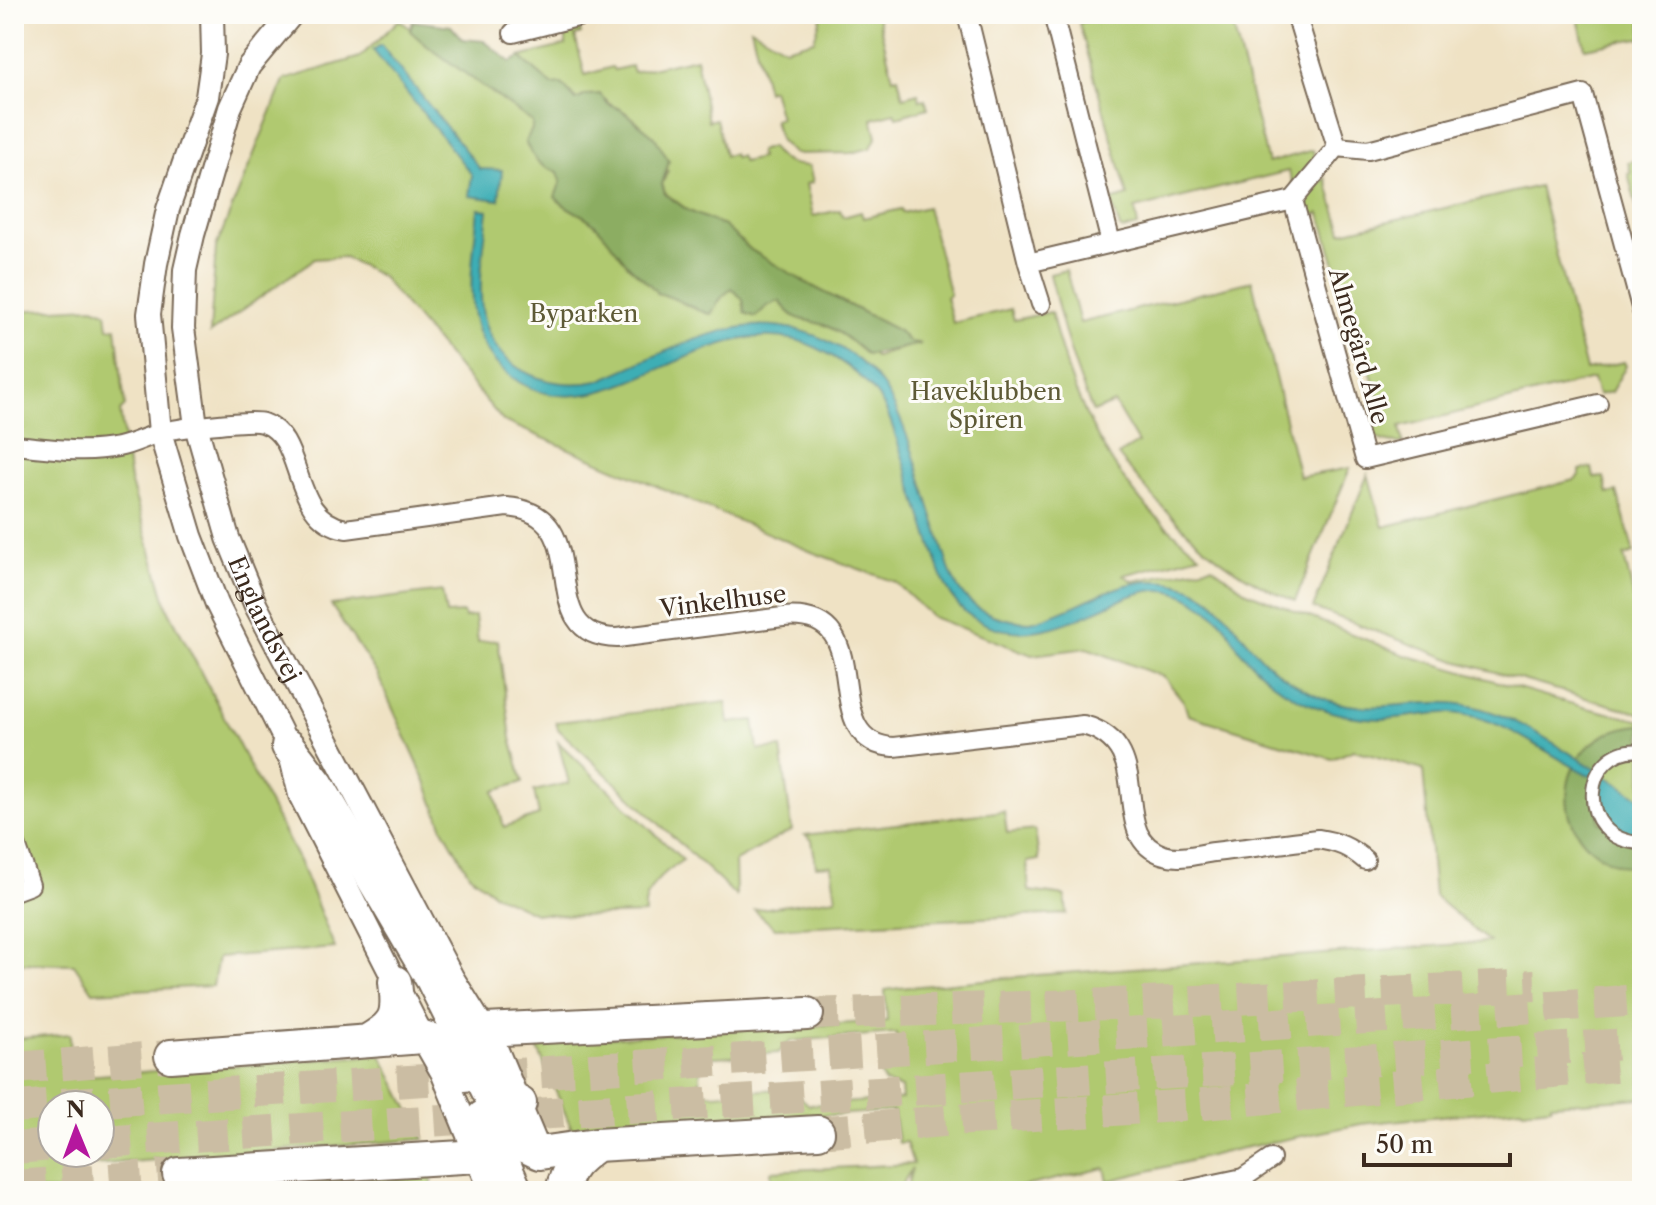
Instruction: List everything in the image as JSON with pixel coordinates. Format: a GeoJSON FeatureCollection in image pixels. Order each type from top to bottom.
{"type":"FeatureCollection","features":[{"type":"Feature","properties":{"kind":"highway"},"geometry":{"type":"LineString","coordinates":[[288,746],[318,785],[433,981],[501,1134],[516,1191]]}},
{"type":"Feature","properties":{"kind":"highway"},"geometry":{"type":"LineString","coordinates":[[367,1041],[381,1033],[393,1019],[398,1008],[395,982]]}},
{"type":"Feature","properties":{"kind":"highway"},"geometry":{"type":"LineString","coordinates":[[171,1056],[423,1037],[462,1049],[807,1014]]}},
{"type":"Feature","properties":{"kind":"highway"},"geometry":{"type":"LineString","coordinates":[[179,1174],[501,1134],[540,1153],[596,1145],[818,1132]]}},
{"type":"Feature","properties":{"kind":"highway"},"geometry":{"type":"LineString","coordinates":[[559,1191],[573,1161],[596,1145]]}},
{"type":"Feature","properties":{"kind":"main road"},"geometry":{"type":"LineString","coordinates":[[492,1191],[501,1134]]}},
{"type":"Feature","properties":{"kind":"main road"},"geometry":{"type":"LineString","coordinates":[[540,1153],[559,1191]]}},
{"type":"Feature","properties":{"kind":"street","name":"Englandsvej"},"geometry":{"type":"LineString","coordinates":[[292,14],[249,66],[230,108],[193,235],[185,270],[183,328],[196,426],[228,538],[256,606],[452,977],[462,1049]]}},
{"type":"Feature","properties":{"kind":"street"},"geometry":{"type":"LineString","coordinates":[[513,33],[589,14]]}},
{"type":"Feature","properties":{"kind":"street"},"geometry":{"type":"LineString","coordinates":[[967,14],[1028,263],[1041,304]]}},
{"type":"Feature","properties":{"kind":"street"},"geometry":{"type":"LineString","coordinates":[[1053,14],[1111,243]]}},
{"type":"Feature","properties":{"kind":"street"},"geometry":{"type":"LineString","coordinates":[[1296,14],[1337,147]]}},
{"type":"Feature","properties":{"kind":"street","name":"Englandsvej"},"geometry":{"type":"LineString","coordinates":[[211,19],[213,54],[207,97],[168,209],[149,314],[160,432],[191,536],[217,604],[288,746],[300,795],[423,1037]]}},
{"type":"Feature","properties":{"kind":"street"},"geometry":{"type":"LineString","coordinates":[[1337,147],[1368,150],[1583,94],[1642,311]]}},
{"type":"Feature","properties":{"kind":"street"},"geometry":{"type":"LineString","coordinates":[[1028,263],[1293,200],[1337,147]]}},
{"type":"Feature","properties":{"kind":"street","name":"Almegård Alle"},"geometry":{"type":"LineString","coordinates":[[1293,200],[1365,459],[1598,404]]}},
{"type":"Feature","properties":{"kind":"street","name":"Vinkelhuse"},"geometry":{"type":"LineString","coordinates":[[196,426],[252,422],[275,429],[283,439],[310,504],[319,517],[331,526],[346,529],[506,507],[531,511],[542,518],[557,538],[572,615],[591,634],[604,638],[783,617],[810,618],[832,632],[839,644],[856,725],[862,735],[883,746],[1071,724],[1095,728],[1115,741],[1126,762],[1138,833],[1145,843],[1165,855],[1177,857],[1318,839],[1338,842],[1365,860]]}},
{"type":"Feature","properties":{"kind":"street"},"geometry":{"type":"LineString","coordinates":[[14,445],[78,452],[122,446],[160,432],[196,426]]}},
{"type":"Feature","properties":{"kind":"street"},"geometry":{"type":"LineString","coordinates":[[1642,751],[1624,753],[1603,766],[1592,787],[1592,799],[1594,811],[1607,832],[1629,842],[1642,843]]}},
{"type":"Feature","properties":{"kind":"street"},"geometry":{"type":"LineString","coordinates":[[14,839],[22,888]]}},
{"type":"Feature","properties":{"kind":"street"},"geometry":{"type":"LineString","coordinates":[[1182,1191],[1243,1178],[1271,1159]]}},
{"type":"Feature","properties":{"kind":"green space"},"geometry":{"type":"Polygon","coordinates":[[[822,14],[877,14],[893,78],[898,77],[903,97],[918,93],[920,100],[925,99],[928,108],[897,117],[895,113],[872,119],[877,136],[871,148],[851,153],[794,154],[780,141],[774,120],[780,118],[772,89],[767,91],[751,28],[785,48],[814,40],[822,14]]]}},
{"type":"Feature","properties":{"kind":"green space"},"geometry":{"type":"Polygon","coordinates":[[[1112,14],[1230,14],[1268,163],[1313,150],[1315,161],[1293,183],[1288,171],[1135,209],[1138,226],[1120,228],[1111,201],[1128,196],[1079,23],[1112,14]]]}},
{"type":"Feature","properties":{"kind":"green space"},"geometry":{"type":"Polygon","coordinates":[[[1577,14],[1642,14],[1642,40],[1585,48],[1577,14]]]}},
{"type":"Feature","properties":{"kind":"green space","name":"Byparken"},"geometry":{"type":"Polygon","coordinates":[[[399,20],[702,239],[838,322],[875,357],[918,343],[909,342],[899,331],[806,283],[751,250],[724,226],[689,211],[665,193],[662,184],[668,171],[656,144],[638,122],[606,100],[586,95],[576,100],[562,85],[552,85],[520,57],[566,45],[566,31],[578,23],[581,34],[575,36],[585,75],[612,67],[614,70],[631,66],[633,72],[696,58],[708,121],[716,119],[725,156],[740,156],[743,162],[760,158],[759,151],[771,147],[787,162],[809,166],[813,182],[806,184],[813,216],[840,210],[843,217],[861,212],[863,218],[901,209],[902,213],[927,207],[950,295],[946,297],[953,323],[1011,309],[1014,320],[1051,312],[1074,388],[1110,458],[1148,508],[1200,555],[1124,575],[1133,581],[1212,566],[1247,592],[1402,654],[1642,721],[1642,1098],[1551,1104],[1551,1107],[1523,1110],[1361,1124],[1238,1149],[1108,1181],[1105,1168],[1003,1191],[906,1191],[912,1168],[898,1191],[772,1191],[771,1171],[913,1164],[906,1142],[898,1143],[893,1111],[573,1132],[535,1042],[887,1021],[885,990],[899,988],[1489,942],[1434,896],[1423,770],[1354,750],[1332,759],[1188,715],[1184,702],[1164,677],[1087,648],[1032,655],[932,617],[895,582],[812,552],[503,421],[381,276],[344,257],[314,259],[210,333],[216,247],[284,80],[360,57],[399,20]],[[896,1033],[791,1041],[778,1053],[700,1058],[700,1091],[714,1094],[790,1088],[809,1105],[902,1099],[901,1088],[885,1083],[880,1072],[888,1052],[897,1044],[896,1033]]]}},
{"type":"Feature","properties":{"kind":"green space"},"geometry":{"type":"Polygon","coordinates":[[[413,21],[451,26],[462,39],[484,41],[511,62],[520,57],[552,85],[562,84],[576,100],[586,95],[600,94],[609,105],[620,109],[654,136],[669,161],[662,184],[665,194],[689,211],[724,226],[751,250],[806,283],[899,331],[909,342],[921,344],[867,355],[830,328],[795,317],[779,301],[767,306],[756,317],[745,313],[743,300],[732,288],[711,314],[657,293],[629,266],[597,226],[555,197],[561,181],[558,172],[538,162],[525,142],[532,122],[426,45],[410,31],[413,21]]]}},
{"type":"Feature","properties":{"kind":"green space"},"geometry":{"type":"Polygon","coordinates":[[[1642,159],[1642,227],[1628,174],[1631,173],[1628,162],[1642,159]]]}},
{"type":"Feature","properties":{"kind":"green space"},"geometry":{"type":"Polygon","coordinates":[[[1326,178],[1342,232],[1539,186],[1586,370],[1624,362],[1626,366],[1611,392],[1598,395],[1593,379],[1400,427],[1403,443],[1391,443],[1372,434],[1363,426],[1385,420],[1362,343],[1358,343],[1320,213],[1309,216],[1311,194],[1326,178]]]}},
{"type":"Feature","properties":{"kind":"green space"},"geometry":{"type":"Polygon","coordinates":[[[1066,270],[1080,323],[1252,281],[1299,477],[1350,468],[1295,601],[1242,574],[1197,540],[1156,500],[1118,455],[1138,443],[1114,403],[1093,412],[1068,344],[1050,274],[1066,270]]]}},
{"type":"Feature","properties":{"kind":"green space"},"geometry":{"type":"Polygon","coordinates":[[[93,307],[106,312],[108,328],[116,327],[125,406],[120,411],[130,480],[168,609],[300,863],[335,948],[218,957],[213,986],[93,992],[74,964],[14,963],[14,311],[93,307]]]}},
{"type":"Feature","properties":{"kind":"green space"},"geometry":{"type":"Polygon","coordinates":[[[1592,468],[1594,478],[1604,477],[1608,494],[1617,492],[1634,553],[1624,556],[1635,603],[1642,602],[1642,714],[1456,661],[1313,608],[1368,474],[1383,527],[1574,480],[1580,475],[1580,470],[1592,468]]]}},
{"type":"Feature","properties":{"kind":"green space"},"geometry":{"type":"Polygon","coordinates":[[[442,591],[446,614],[463,613],[465,618],[475,616],[478,642],[498,640],[511,738],[523,782],[494,791],[504,827],[539,815],[534,791],[569,783],[558,742],[683,860],[651,889],[645,914],[577,916],[535,913],[496,895],[469,874],[443,828],[426,782],[377,674],[331,605],[442,591]]]}},
{"type":"Feature","properties":{"kind":"green space"},"geometry":{"type":"Polygon","coordinates":[[[726,702],[729,723],[754,720],[758,750],[781,748],[792,830],[735,861],[736,896],[558,729],[556,722],[726,702]]]}},
{"type":"Feature","properties":{"kind":"green space"},"geometry":{"type":"Polygon","coordinates":[[[1642,725],[1642,751],[1624,753],[1597,776],[1599,822],[1642,843],[1642,869],[1607,859],[1585,842],[1572,820],[1567,796],[1572,772],[1585,750],[1608,734],[1642,725]]]}},
{"type":"Feature","properties":{"kind":"green space"},"geometry":{"type":"Polygon","coordinates":[[[1004,811],[1007,833],[1035,830],[1039,860],[1027,862],[1029,891],[1065,896],[1067,914],[775,928],[754,910],[836,898],[831,865],[816,866],[812,840],[805,835],[1004,811]]]}},
{"type":"Feature","properties":{"kind":"green space"},"geometry":{"type":"Polygon","coordinates":[[[70,1034],[71,1077],[381,1055],[424,1139],[116,1163],[116,1089],[36,1089],[36,1169],[79,1169],[79,1191],[14,1191],[14,1039],[70,1034]]]}},
{"type":"Feature","properties":{"kind":"green space"},"geometry":{"type":"Polygon","coordinates":[[[432,1172],[432,1191],[399,1191],[397,1186],[301,1191],[161,1191],[432,1172]]]}},
{"type":"Feature","properties":{"kind":"water"},"geometry":{"type":"Polygon","coordinates":[[[381,45],[480,169],[502,170],[499,200],[469,196],[472,175],[373,50],[381,45]]]}},
{"type":"Feature","properties":{"kind":"water"},"geometry":{"type":"Polygon","coordinates":[[[478,209],[488,210],[481,285],[487,329],[508,360],[540,378],[559,383],[598,381],[694,340],[752,326],[792,329],[812,335],[831,343],[865,366],[879,381],[898,413],[954,581],[971,603],[986,612],[1030,622],[1133,583],[1168,582],[1186,586],[1200,592],[1223,611],[1252,647],[1276,670],[1318,696],[1351,706],[1450,703],[1490,711],[1564,749],[1598,771],[1595,778],[1507,729],[1470,716],[1441,713],[1390,719],[1364,718],[1347,716],[1303,701],[1274,684],[1257,669],[1215,615],[1196,601],[1175,592],[1142,592],[1067,623],[1030,631],[992,627],[972,617],[952,597],[943,580],[885,408],[856,373],[817,348],[778,337],[740,340],[701,351],[626,383],[590,394],[554,395],[519,382],[499,366],[485,347],[476,327],[471,281],[478,209]]]}},
{"type":"Feature","properties":{"kind":"water"},"geometry":{"type":"Polygon","coordinates":[[[1606,776],[1642,799],[1642,836],[1621,830],[1607,816],[1601,798],[1606,776]]]}},
{"type":"Feature","properties":{"kind":"tunnel"},"geometry":{"type":"LineString","coordinates":[[807,1014],[1172,1002],[1535,985]]}},
{"type":"Feature","properties":{"kind":"tunnel"},"geometry":{"type":"LineString","coordinates":[[14,1107],[1642,1000]]}},
{"type":"Feature","properties":{"kind":"tunnel"},"geometry":{"type":"LineString","coordinates":[[116,1141],[1642,1043]]}},
{"type":"Feature","properties":{"kind":"tunnel"},"geometry":{"type":"LineString","coordinates":[[14,1068],[171,1056]]}},
{"type":"Feature","properties":{"kind":"tunnel"},"geometry":{"type":"LineString","coordinates":[[818,1132],[1193,1105],[1628,1065]]}},
{"type":"Feature","properties":{"kind":"tunnel"},"geometry":{"type":"LineString","coordinates":[[14,1148],[36,1146]]}},
{"type":"Feature","properties":{"kind":"tunnel"},"geometry":{"type":"LineString","coordinates":[[14,1186],[179,1174]]}},
{"type":"Feature","properties":{"kind":"park label","name":"Haveklubben Spiren"},"geometry":{"type":"Point","coordinates":[986,405]}}]}
